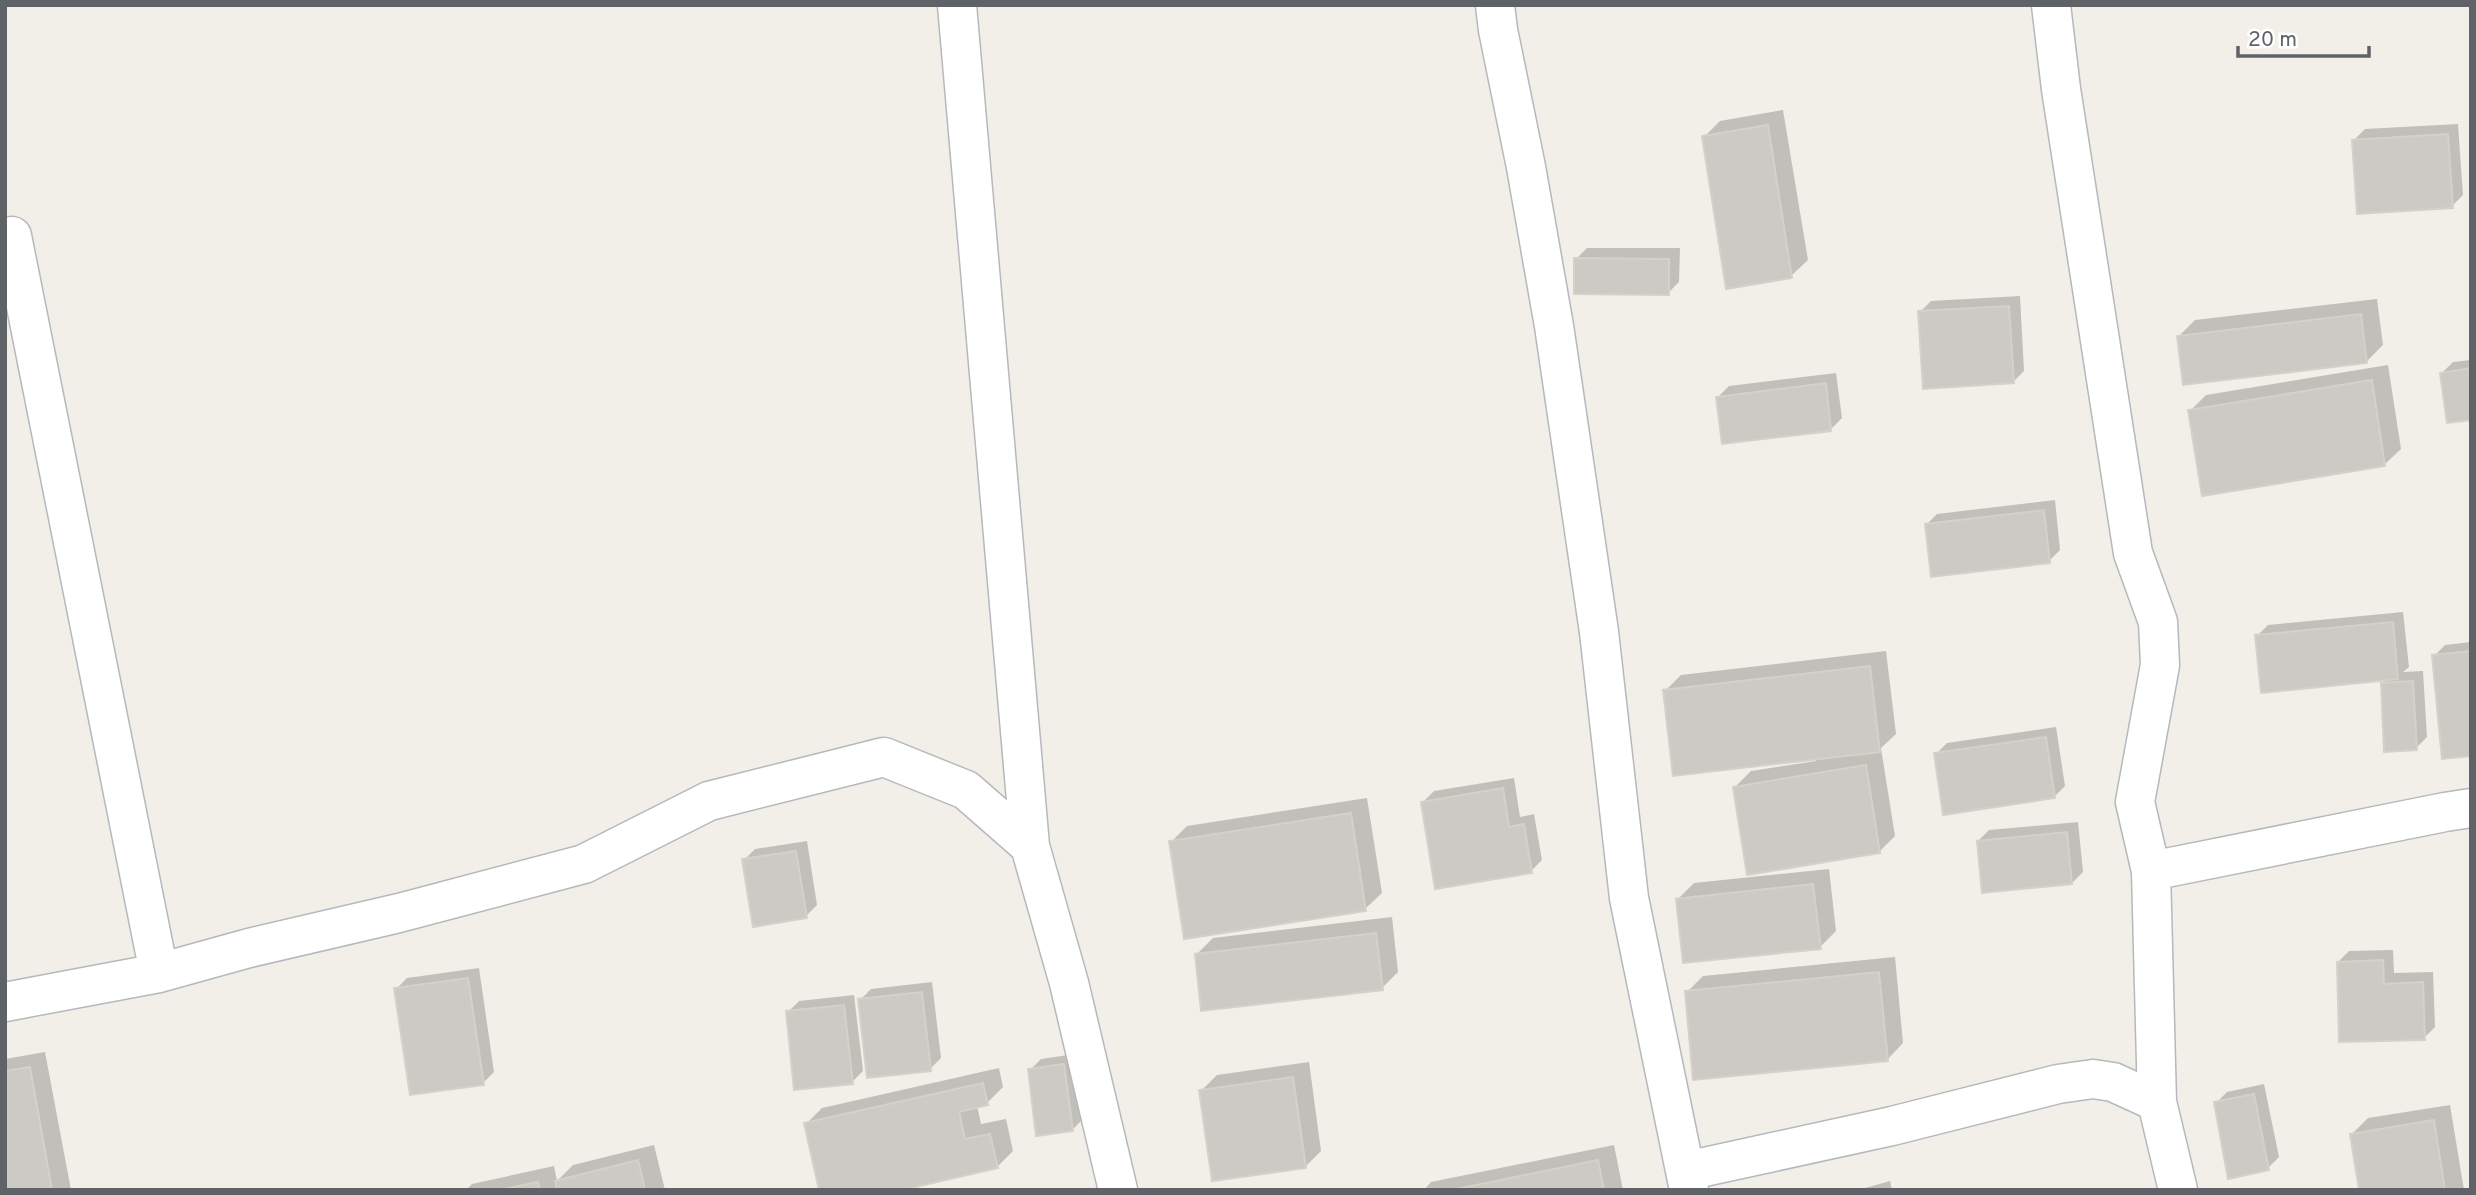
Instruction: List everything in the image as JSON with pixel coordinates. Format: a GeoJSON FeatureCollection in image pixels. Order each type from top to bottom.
{"type":"FeatureCollection","features":[{"type":"Feature","properties":{"kind":"street"},"geometry":{"type":"LineString","coordinates":[[957,5],[1030,846],[1069,983],[1118,1190]]}},
{"type":"Feature","properties":{"kind":"street"},"geometry":{"type":"LineString","coordinates":[[1495,5],[1497,30],[1526,167],[1556,339],[1599,632],[1629,898],[1688,1180],[2058,1084],[2093,1079],[2113,1082],[2157,1102]]}},
{"type":"Feature","properties":{"kind":"street"},"geometry":{"type":"LineString","coordinates":[[2051,5],[2061,89],[2133,553],[2158,622],[2160,665],[2134,802],[2151,871],[2157,1102],[2178,1190]]}},
{"type":"Feature","properties":{"kind":"street"},"geometry":{"type":"LineString","coordinates":[[12,236],[159,973]]}},
{"type":"Feature","properties":{"kind":"street"},"geometry":{"type":"LineString","coordinates":[[5,1002],[159,973],[584,863],[709,801],[884,757],[966,790],[1030,846]]}},
{"type":"Feature","properties":{"kind":"street"},"geometry":{"type":"LineString","coordinates":[[2151,871],[2471,808]]}},
{"type":"Feature","properties":{"kind":"building"},"geometry":{"type":"Polygon","coordinates":[[[1768,125],[1792,278],[1726,289],[1702,136],[1768,125]]]}},
{"type":"Feature","properties":{"kind":"building"},"geometry":{"type":"Polygon","coordinates":[[[2448,134],[2453,208],[2357,214],[2352,140],[2448,134]]]}},
{"type":"Feature","properties":{"kind":"building"},"geometry":{"type":"Polygon","coordinates":[[[1574,258],[1669,259],[1669,295],[1574,294],[1574,258]]]}},
{"type":"Feature","properties":{"kind":"building"},"geometry":{"type":"Polygon","coordinates":[[[2009,306],[2014,383],[1923,389],[1918,311],[2009,306]]]}},
{"type":"Feature","properties":{"kind":"building"},"geometry":{"type":"Polygon","coordinates":[[[2361,314],[2367,363],[2183,385],[2177,336],[2361,314]]]}},
{"type":"Feature","properties":{"kind":"building"},"geometry":{"type":"Polygon","coordinates":[[[2471,368],[2471,420],[2447,423],[2440,373],[2471,368]]]}},
{"type":"Feature","properties":{"kind":"building"},"geometry":{"type":"Polygon","coordinates":[[[2372,380],[2385,466],[2202,496],[2188,410],[2372,380]]]}},
{"type":"Feature","properties":{"kind":"building"},"geometry":{"type":"Polygon","coordinates":[[[1826,383],[1831,431],[1722,444],[1716,397],[1826,383]]]}},
{"type":"Feature","properties":{"kind":"building"},"geometry":{"type":"Polygon","coordinates":[[[2044,510],[2050,563],[1931,577],[1925,524],[2044,510]]]}},
{"type":"Feature","properties":{"kind":"building"},"geometry":{"type":"Polygon","coordinates":[[[2393,622],[2398,679],[2261,693],[2255,635],[2393,622]]]}},
{"type":"Feature","properties":{"kind":"building"},"geometry":{"type":"Polygon","coordinates":[[[2471,651],[2471,756],[2442,759],[2432,655],[2471,651]]]}},
{"type":"Feature","properties":{"kind":"building"},"geometry":{"type":"Polygon","coordinates":[[[1870,666],[1880,752],[1673,776],[1663,690],[1870,666]]]}},
{"type":"Feature","properties":{"kind":"building"},"geometry":{"type":"Polygon","coordinates":[[[2413,681],[2417,750],[2384,752],[2381,683],[2413,681]]]}},
{"type":"Feature","properties":{"kind":"building"},"geometry":{"type":"Polygon","coordinates":[[[2046,737],[2055,798],[1943,815],[1934,753],[2046,737]]]}},
{"type":"Feature","properties":{"kind":"building"},"geometry":{"type":"Polygon","coordinates":[[[1866,765],[1880,853],[1747,875],[1733,787],[1866,765]]]}},
{"type":"Feature","properties":{"kind":"building"},"geometry":{"type":"Polygon","coordinates":[[[1503,788],[1509,827],[1524,824],[1532,873],[1435,889],[1421,802],[1503,788]]]}},
{"type":"Feature","properties":{"kind":"building"},"geometry":{"type":"Polygon","coordinates":[[[1351,813],[1366,911],[1184,939],[1169,841],[1351,813]]]}},
{"type":"Feature","properties":{"kind":"building"},"geometry":{"type":"Polygon","coordinates":[[[2067,832],[2072,884],[1982,893],[1977,841],[2067,832]]]}},
{"type":"Feature","properties":{"kind":"building"},"geometry":{"type":"Polygon","coordinates":[[[796,851],[807,918],[753,927],[742,859],[796,851]]]}},
{"type":"Feature","properties":{"kind":"building"},"geometry":{"type":"Polygon","coordinates":[[[1813,884],[1821,949],[1683,963],[1676,899],[1813,884]]]}},
{"type":"Feature","properties":{"kind":"building"},"geometry":{"type":"Polygon","coordinates":[[[1376,933],[1383,990],[1201,1011],[1195,954],[1376,933]]]}},
{"type":"Feature","properties":{"kind":"building"},"geometry":{"type":"Polygon","coordinates":[[[2383,960],[2384,984],[2423,982],[2425,1040],[2339,1042],[2337,962],[2383,960]]]}},
{"type":"Feature","properties":{"kind":"building"},"geometry":{"type":"Polygon","coordinates":[[[1879,972],[1888,1061],[1693,1080],[1685,991],[1879,972]]]}},
{"type":"Feature","properties":{"kind":"building"},"geometry":{"type":"Polygon","coordinates":[[[468,978],[484,1085],[410,1095],[394,988],[468,978]]]}},
{"type":"Feature","properties":{"kind":"building"},"geometry":{"type":"Polygon","coordinates":[[[922,992],[931,1071],[867,1078],[858,999],[922,992]]]}},
{"type":"Feature","properties":{"kind":"building"},"geometry":{"type":"Polygon","coordinates":[[[844,1005],[853,1084],[794,1090],[786,1011],[844,1005]]]}},
{"type":"Feature","properties":{"kind":"building"},"geometry":{"type":"Polygon","coordinates":[[[1064,1064],[1073,1131],[1036,1136],[1028,1069],[1064,1064]]]}},
{"type":"Feature","properties":{"kind":"building"},"geometry":{"type":"Polygon","coordinates":[[[30,1067],[52,1190],[5,1190],[5,1071],[30,1067]]]}},
{"type":"Feature","properties":{"kind":"building"},"geometry":{"type":"Polygon","coordinates":[[[1293,1077],[1306,1168],[1212,1181],[1199,1090],[1293,1077]]]}},
{"type":"Feature","properties":{"kind":"building"},"geometry":{"type":"Polygon","coordinates":[[[983,1083],[988,1105],[959,1112],[965,1139],[990,1134],[998,1168],[902,1190],[819,1190],[804,1123],[983,1083]]]}},
{"type":"Feature","properties":{"kind":"building"},"geometry":{"type":"Polygon","coordinates":[[[2254,1094],[2269,1170],[2228,1179],[2214,1102],[2254,1094]]]}},
{"type":"Feature","properties":{"kind":"building"},"geometry":{"type":"Polygon","coordinates":[[[2434,1120],[2445,1190],[2359,1190],[2350,1134],[2434,1120]]]}},
{"type":"Feature","properties":{"kind":"building"},"geometry":{"type":"Polygon","coordinates":[[[638,1160],[645,1190],[557,1190],[555,1181],[638,1160]]]}},
{"type":"Feature","properties":{"kind":"building"},"geometry":{"type":"Polygon","coordinates":[[[1598,1160],[1604,1190],[1452,1190],[1598,1160]]]}},
{"type":"Feature","properties":{"kind":"building"},"geometry":{"type":"Polygon","coordinates":[[[538,1182],[540,1190],[500,1190],[538,1182]]]}}]}
